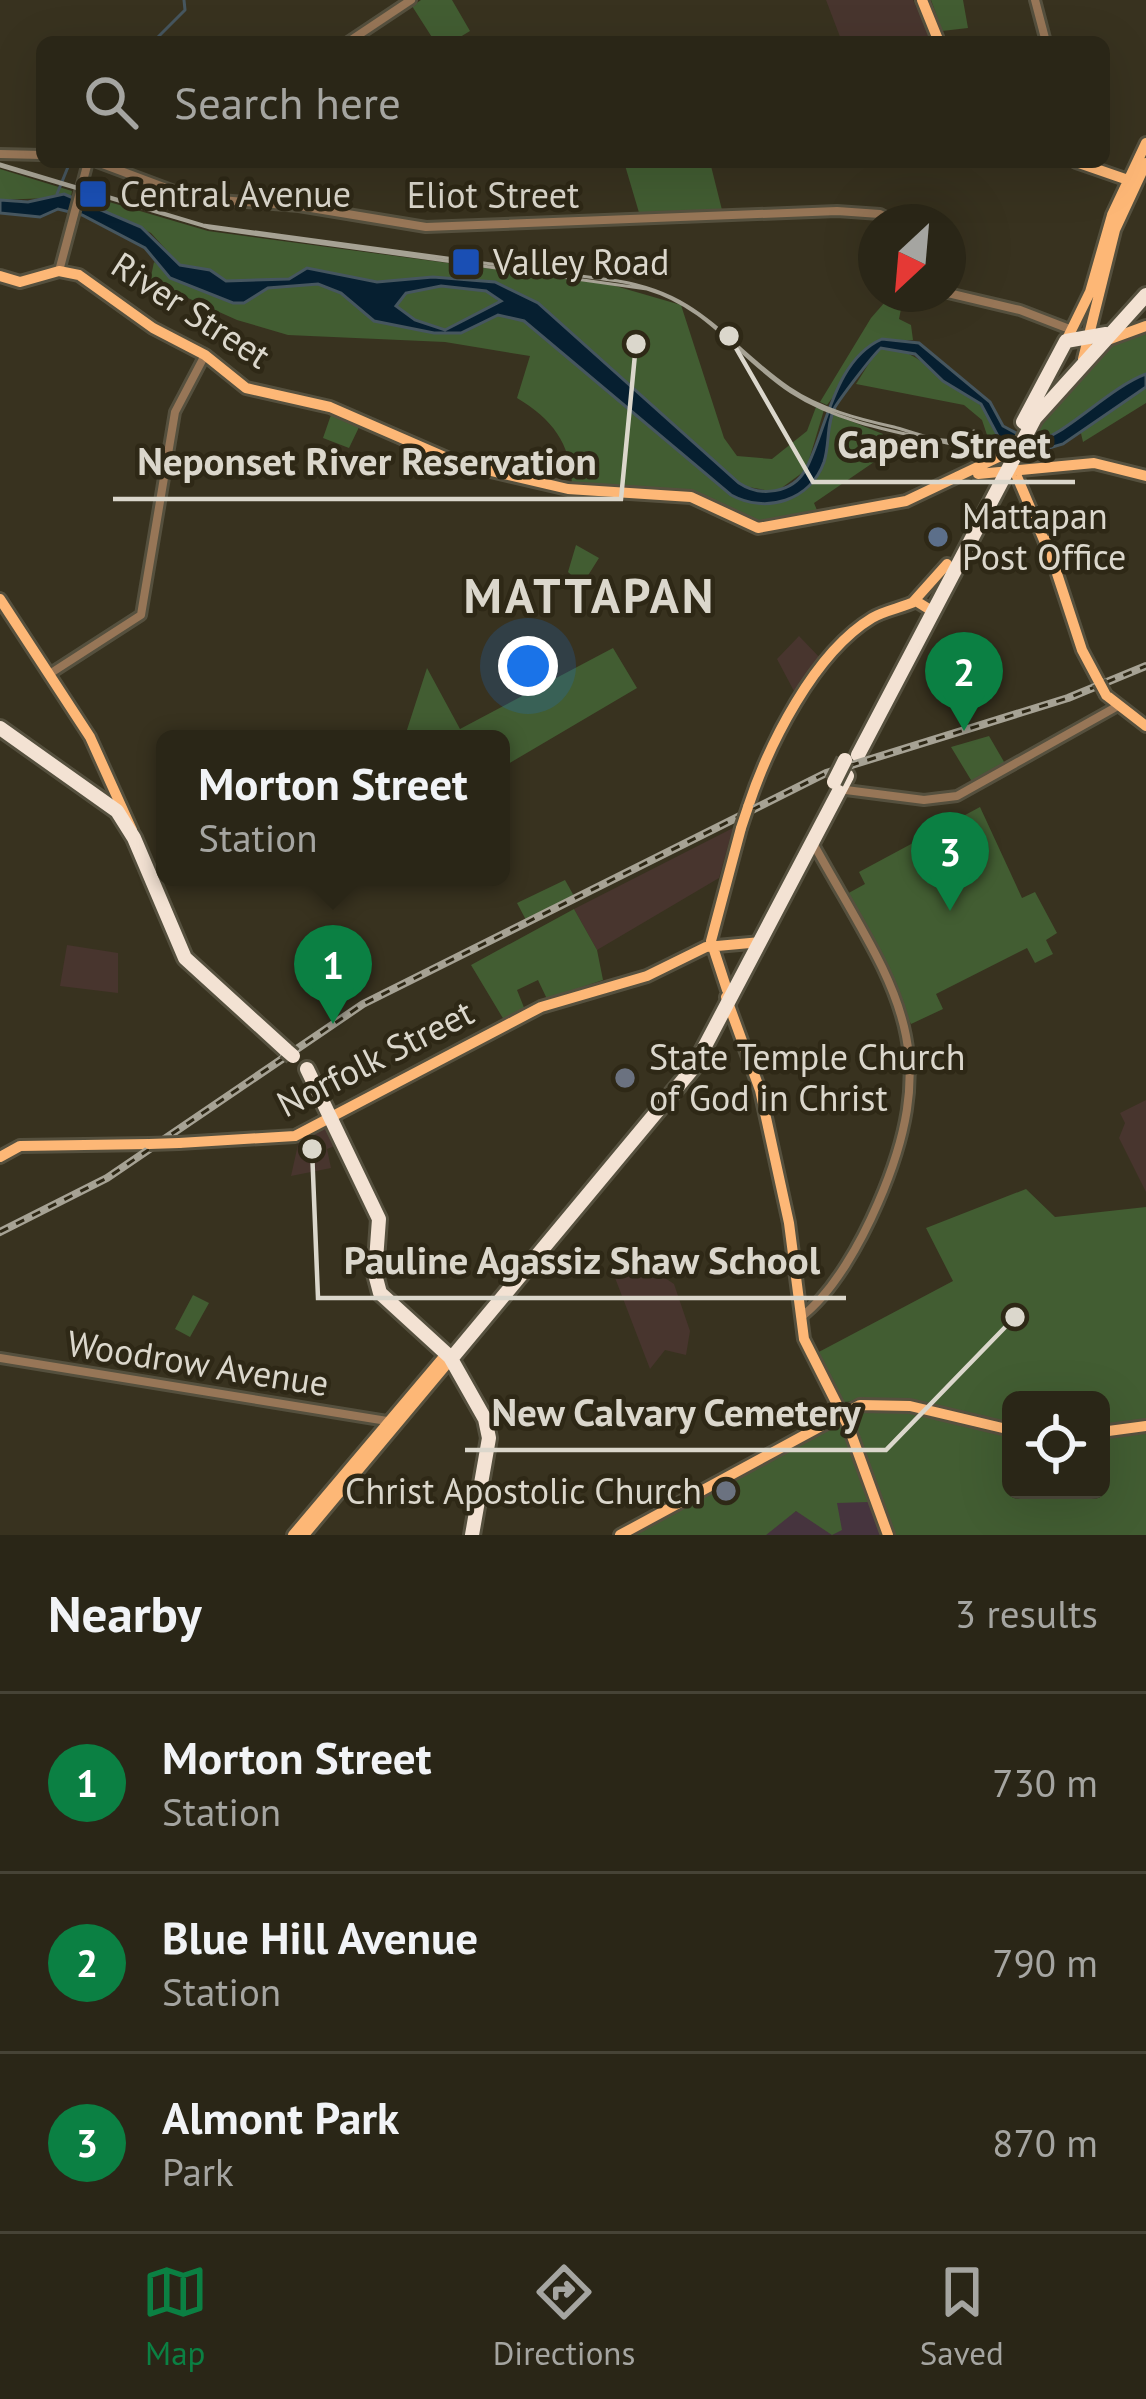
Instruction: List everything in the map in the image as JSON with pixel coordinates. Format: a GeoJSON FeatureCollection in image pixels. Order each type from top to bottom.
{"type":"FeatureCollection","features":[{"type":"Feature","properties":{"kind":"highway"},"geometry":{"type":"LineString","coordinates":[[1022,434],[1077,373],[1099,337],[1146,295]]}},
{"type":"Feature","properties":{"kind":"highway"},"geometry":{"type":"LineString","coordinates":[[449,1356],[688,1075],[812,842],[920,607],[939,588],[1012,464],[1044,382],[1069,336],[1099,337]]}},
{"type":"Feature","properties":{"kind":"highway"},"geometry":{"type":"LineString","coordinates":[[1055,362],[1062,373],[1077,373]]}},
{"type":"Feature","properties":{"kind":"highway"},"geometry":{"type":"LineString","coordinates":[[1044,382],[1055,382],[1060,392]]}},
{"type":"Feature","properties":{"kind":"highway"},"geometry":{"type":"LineString","coordinates":[[939,588],[947,564],[1012,464]]}},
{"type":"Feature","properties":{"kind":"highway"},"geometry":{"type":"LineString","coordinates":[[0,728],[115,808],[132,833],[183,956],[307,1069],[336,1117],[380,1225],[375,1270],[380,1292],[449,1356],[487,1432],[470,1535]]}},
{"type":"Feature","properties":{"kind":"highway"},"geometry":{"type":"LineString","coordinates":[[758,940],[843,776]]}},
{"type":"Feature","properties":{"kind":"main road"},"geometry":{"type":"LineString","coordinates":[[922,0],[937,36]]}},
{"type":"Feature","properties":{"kind":"main road"},"geometry":{"type":"LineString","coordinates":[[1069,336],[1097,286],[1128,181],[1146,143]]}},
{"type":"Feature","properties":{"kind":"main road"},"geometry":{"type":"LineString","coordinates":[[1124,198],[1146,163]]}},
{"type":"Feature","properties":{"kind":"main road"},"geometry":{"type":"LineString","coordinates":[[1097,168],[1117,180],[1124,198]]}},
{"type":"Feature","properties":{"kind":"main road"},"geometry":{"type":"LineString","coordinates":[[1099,168],[1128,181]]}},
{"type":"Feature","properties":{"kind":"main road","name":"River Street"},"geometry":{"type":"LineString","coordinates":[[0,276],[22,281],[58,271],[82,276],[152,328],[205,355],[253,391],[330,407],[456,463],[560,488],[691,497],[761,529],[899,503],[968,475],[1012,464],[1039,469],[1097,464],[1146,476]]}},
{"type":"Feature","properties":{"kind":"main road"},"geometry":{"type":"LineString","coordinates":[[1097,286],[1099,337],[1146,323]]}},
{"type":"Feature","properties":{"kind":"main road"},"geometry":{"type":"LineString","coordinates":[[1012,464],[1099,682],[1116,707],[1146,726]]}},
{"type":"Feature","properties":{"kind":"main road","name":"River Street"},"geometry":{"type":"LineString","coordinates":[[968,475],[1012,464]]}},
{"type":"Feature","properties":{"kind":"main road"},"geometry":{"type":"LineString","coordinates":[[888,1535],[842,1414],[806,1348],[789,1223],[760,1090],[711,946],[741,828],[784,718],[863,625],[920,607],[947,564]]}},
{"type":"Feature","properties":{"kind":"main road"},"geometry":{"type":"LineString","coordinates":[[0,599],[51,673],[113,784],[132,833]]}},
{"type":"Feature","properties":{"kind":"main road"},"geometry":{"type":"LineString","coordinates":[[113,784],[115,808]]}},
{"type":"Feature","properties":{"kind":"main road","name":"Norfolk Street"},"geometry":{"type":"LineString","coordinates":[[0,1156],[19,1146],[284,1139],[336,1117],[541,1007],[647,976],[711,946],[758,940]]}},
{"type":"Feature","properties":{"kind":"main road"},"geometry":{"type":"LineString","coordinates":[[304,1535],[352,1470],[449,1356]]}},
{"type":"Feature","properties":{"kind":"main road"},"geometry":{"type":"LineString","coordinates":[[620,1535],[860,1405],[892,1404],[1002,1428]]}},
{"type":"Feature","properties":{"kind":"main road"},"geometry":{"type":"LineString","coordinates":[[1110,1431],[1146,1426]]}},
{"type":"Feature","properties":{"kind":"main road"},"geometry":{"type":"LineString","coordinates":[[293,1535],[327,1501]]}},
{"type":"Feature","properties":{"kind":"street"},"geometry":{"type":"LineString","coordinates":[[357,36],[411,0]]}},
{"type":"Feature","properties":{"kind":"street"},"geometry":{"type":"LineString","coordinates":[[1035,0],[1044,36]]}},
{"type":"Feature","properties":{"kind":"street"},"geometry":{"type":"LineString","coordinates":[[0,154],[36,155]]}},
{"type":"Feature","properties":{"kind":"street"},"geometry":{"type":"LineString","coordinates":[[58,271],[86,168]]}},
{"type":"Feature","properties":{"kind":"street","name":"Eliot Street"},"geometry":{"type":"LineString","coordinates":[[112,168],[190,198],[299,206],[418,226],[858,212]]}},
{"type":"Feature","properties":{"kind":"street"},"geometry":{"type":"LineString","coordinates":[[966,297],[1020,310],[1069,336]]}},
{"type":"Feature","properties":{"kind":"street"},"geometry":{"type":"LineString","coordinates":[[51,673],[141,614],[175,412],[205,355]]}},
{"type":"Feature","properties":{"kind":"street"},"geometry":{"type":"LineString","coordinates":[[843,776],[861,793],[924,800],[957,796],[1116,707]]}},
{"type":"Feature","properties":{"kind":"street"},"geometry":{"type":"LineString","coordinates":[[800,1318],[847,1259],[873,1213],[902,1142],[913,1075],[908,1034],[893,988],[812,842]]}},
{"type":"Feature","properties":{"kind":"street","name":"Woodrow Avenue"},"geometry":{"type":"LineString","coordinates":[[0,1358],[393,1421]]}},
{"type":"Feature","properties":{"kind":"shaded area"},"geometry":{"type":"Polygon","coordinates":[[[826,0],[913,0],[929,36],[840,36],[826,0]]]}},
{"type":"Feature","properties":{"kind":"shaded area"},"geometry":{"type":"Polygon","coordinates":[[[799,636],[823,661],[795,693],[777,659],[799,636]]]}},
{"type":"Feature","properties":{"kind":"shaded area"},"geometry":{"type":"Polygon","coordinates":[[[733,828],[719,878],[597,950],[574,909],[733,828]]]}},
{"type":"Feature","properties":{"kind":"shaded area"},"geometry":{"type":"Polygon","coordinates":[[[67,945],[118,953],[118,993],[60,986],[67,945]]]}},
{"type":"Feature","properties":{"kind":"shaded area"},"geometry":{"type":"Polygon","coordinates":[[[1146,1100],[1146,1192],[1119,1138],[1125,1123],[1120,1113],[1146,1100]]]}},
{"type":"Feature","properties":{"kind":"shaded area"},"geometry":{"type":"Polygon","coordinates":[[[331,1125],[340,1144],[327,1149],[331,1168],[291,1176],[299,1140],[331,1125]]]}},
{"type":"Feature","properties":{"kind":"shaded area"},"geometry":{"type":"Polygon","coordinates":[[[640,1261],[674,1284],[690,1331],[686,1355],[665,1350],[650,1369],[612,1270],[640,1261]]]}},
{"type":"Feature","properties":{"kind":"shaded area"},"geometry":{"type":"Polygon","coordinates":[[[865,1491],[880,1535],[715,1535],[865,1491]]]}},
{"type":"Feature","properties":{"kind":"green space"},"geometry":{"type":"Polygon","coordinates":[[[421,0],[452,0],[470,31],[462,36],[431,36],[412,6],[421,0]]]}},
{"type":"Feature","properties":{"kind":"green space"},"geometry":{"type":"Polygon","coordinates":[[[931,0],[963,0],[968,28],[942,31],[931,0]]]}},
{"type":"Feature","properties":{"kind":"green space"},"geometry":{"type":"Polygon","coordinates":[[[626,168],[712,168],[722,210],[640,216],[626,168]]]}},
{"type":"Feature","properties":{"kind":"green space"},"geometry":{"type":"Polygon","coordinates":[[[0,169],[72,191],[71,197],[0,200],[0,169]]]}},
{"type":"Feature","properties":{"kind":"green space"},"geometry":{"type":"Polygon","coordinates":[[[82,194],[208,231],[612,285],[681,305],[724,438],[737,456],[772,459],[807,431],[816,407],[824,410],[806,470],[776,492],[743,486],[534,301],[483,281],[433,277],[377,282],[307,268],[289,279],[226,281],[210,270],[180,265],[151,233],[81,199],[82,194]]]}},
{"type":"Feature","properties":{"kind":"green space"},"geometry":{"type":"Polygon","coordinates":[[[154,262],[193,288],[248,301],[268,288],[318,284],[341,293],[374,321],[438,334],[461,333],[498,315],[524,321],[701,469],[773,504],[792,498],[813,480],[833,414],[883,434],[877,460],[814,503],[819,515],[766,525],[692,493],[572,485],[568,457],[557,434],[517,398],[530,356],[445,342],[288,335],[237,320],[150,281],[154,262]]]}},
{"type":"Feature","properties":{"kind":"green space"},"geometry":{"type":"Polygon","coordinates":[[[436,286],[486,291],[501,303],[445,330],[415,320],[395,305],[406,294],[436,286]]]}},
{"type":"Feature","properties":{"kind":"green space"},"geometry":{"type":"Polygon","coordinates":[[[876,312],[900,312],[899,319],[911,325],[913,340],[874,342],[827,405],[820,402],[876,312]]]}},
{"type":"Feature","properties":{"kind":"green space"},"geometry":{"type":"Polygon","coordinates":[[[1146,328],[1146,374],[1054,433],[1029,441],[1105,347],[1146,328]]]}},
{"type":"Feature","properties":{"kind":"green space"},"geometry":{"type":"Polygon","coordinates":[[[894,348],[923,362],[977,402],[1005,442],[999,454],[994,456],[982,420],[964,405],[856,384],[878,349],[894,348]]]}},
{"type":"Feature","properties":{"kind":"green space"},"geometry":{"type":"Polygon","coordinates":[[[1146,387],[1146,403],[1083,442],[1080,429],[1146,387]]]}},
{"type":"Feature","properties":{"kind":"green space"},"geometry":{"type":"Polygon","coordinates":[[[332,412],[361,423],[349,448],[323,438],[332,412]]]}},
{"type":"Feature","properties":{"kind":"green space"},"geometry":{"type":"Polygon","coordinates":[[[576,545],[599,558],[582,585],[568,572],[576,545]]]}},
{"type":"Feature","properties":{"kind":"green space"},"geometry":{"type":"Polygon","coordinates":[[[613,648],[637,688],[510,763],[510,730],[407,730],[427,668],[460,729],[613,648]]]}},
{"type":"Feature","properties":{"kind":"green space"},"geometry":{"type":"Polygon","coordinates":[[[989,736],[1007,767],[974,785],[951,747],[989,736]]]}},
{"type":"Feature","properties":{"kind":"green space"},"geometry":{"type":"Polygon","coordinates":[[[980,807],[1022,898],[1035,892],[1057,933],[1046,940],[1053,954],[1035,963],[1027,948],[936,994],[943,1009],[911,1024],[845,895],[865,884],[859,872],[980,807]]]}},
{"type":"Feature","properties":{"kind":"green space"},"geometry":{"type":"Polygon","coordinates":[[[565,880],[574,896],[526,920],[517,903],[565,880]]]}},
{"type":"Feature","properties":{"kind":"green space"},"geometry":{"type":"Polygon","coordinates":[[[574,909],[597,950],[603,980],[547,999],[538,980],[517,990],[525,1010],[504,1020],[471,965],[574,909]]]}},
{"type":"Feature","properties":{"kind":"green space"},"geometry":{"type":"Polygon","coordinates":[[[1026,1189],[1055,1217],[1146,1207],[1146,1423],[1110,1427],[1110,1391],[1002,1391],[1002,1424],[891,1399],[843,1402],[815,1354],[953,1281],[926,1228],[1026,1189]]]}},
{"type":"Feature","properties":{"kind":"green space"},"geometry":{"type":"Polygon","coordinates":[[[193,1295],[209,1303],[190,1337],[175,1329],[193,1295]]]}},
{"type":"Feature","properties":{"kind":"green space"},"geometry":{"type":"Polygon","coordinates":[[[889,1406],[1002,1432],[1002,1499],[1110,1499],[1110,1435],[1146,1430],[1146,1535],[891,1535],[850,1411],[889,1406]]]}},
{"type":"Feature","properties":{"kind":"green space"},"geometry":{"type":"Polygon","coordinates":[[[837,1421],[845,1423],[883,1535],[869,1502],[837,1503],[842,1530],[832,1535],[796,1511],[766,1535],[632,1535],[837,1421]]]}},
{"type":"Feature","properties":{"kind":"water"},"geometry":{"type":"Polygon","coordinates":[[[64,194],[141,227],[180,265],[210,270],[226,281],[289,279],[307,268],[377,282],[433,277],[495,282],[538,303],[739,483],[756,490],[775,491],[800,477],[842,379],[866,349],[882,339],[919,343],[990,402],[1003,426],[1033,442],[1058,432],[1146,374],[1146,387],[1063,444],[1029,454],[999,438],[981,404],[943,381],[915,354],[881,348],[835,407],[824,462],[808,486],[785,500],[744,501],[524,321],[498,315],[461,333],[434,333],[374,321],[341,293],[318,284],[268,288],[244,303],[233,303],[170,278],[145,248],[82,215],[58,209],[40,217],[0,213],[0,200],[28,202],[64,194]],[[441,286],[406,293],[396,306],[415,320],[445,330],[501,301],[486,291],[441,286]]]}},
{"type":"Feature","properties":{"kind":"waterway"},"geometry":{"type":"LineString","coordinates":[[159,36],[185,10],[184,0]]}},
{"type":"Feature","properties":{"kind":"waterway"},"geometry":{"type":"LineString","coordinates":[[57,194],[68,168]]}},
{"type":"Feature","properties":{"kind":"tram line"},"geometry":{"type":"LineString","coordinates":[[0,164],[203,225],[647,288],[671,297],[692,309],[711,323],[766,371],[813,402],[935,439],[952,440],[974,431],[980,442],[970,448],[901,433],[811,404],[772,379],[688,308],[647,289],[210,228],[0,166]]}},
{"type":"Feature","properties":{"kind":"railway"},"geometry":{"type":"LineString","coordinates":[[0,1232],[107,1178],[363,1004],[826,773],[1068,698],[1146,666]]}},
{"type":"Feature","properties":{"kind":"place","name":"Central Avenue"},"geometry":{"type":"Point","coordinates":[93,194]}},
{"type":"Feature","properties":{"kind":"place","name":"Valley Road"},"geometry":{"type":"Point","coordinates":[466,262]}},
{"type":"Feature","properties":{"kind":"place","name":"Capen Street"},"geometry":{"type":"Point","coordinates":[729,336]}},
{"type":"Feature","properties":{"kind":"place","name":"Neponset River Reservation"},"geometry":{"type":"Point","coordinates":[636,344]}},
{"type":"Feature","properties":{"kind":"place","name":"Mattapan Post Office"},"geometry":{"type":"Point","coordinates":[938,537]}},
{"type":"Feature","properties":{"kind":"place","name":"Blue Hill Avenue"},"geometry":{"type":"Point","coordinates":[964,731]}},
{"type":"Feature","properties":{"kind":"place","name":"Almont Park"},"geometry":{"type":"Point","coordinates":[950,911]}},
{"type":"Feature","properties":{"kind":"place","name":"Morton Street"},"geometry":{"type":"Point","coordinates":[333,1024]}},
{"type":"Feature","properties":{"kind":"place","name":"State Temple Church of God in Christ"},"geometry":{"type":"Point","coordinates":[625,1078]}},
{"type":"Feature","properties":{"kind":"place","name":"Pauline Agassiz Shaw School"},"geometry":{"type":"Point","coordinates":[312,1149]}},
{"type":"Feature","properties":{"kind":"place","name":"New Calvary Cemetery"},"geometry":{"type":"Point","coordinates":[1015,1317]}},
{"type":"Feature","properties":{"kind":"place","name":"Christ Apostolic Church"},"geometry":{"type":"Point","coordinates":[726,1491]}},
{"type":"Feature","properties":{"kind":"district","name":"MATTAPAN"},"geometry":{"type":"Point","coordinates":[590,596]}}]}
